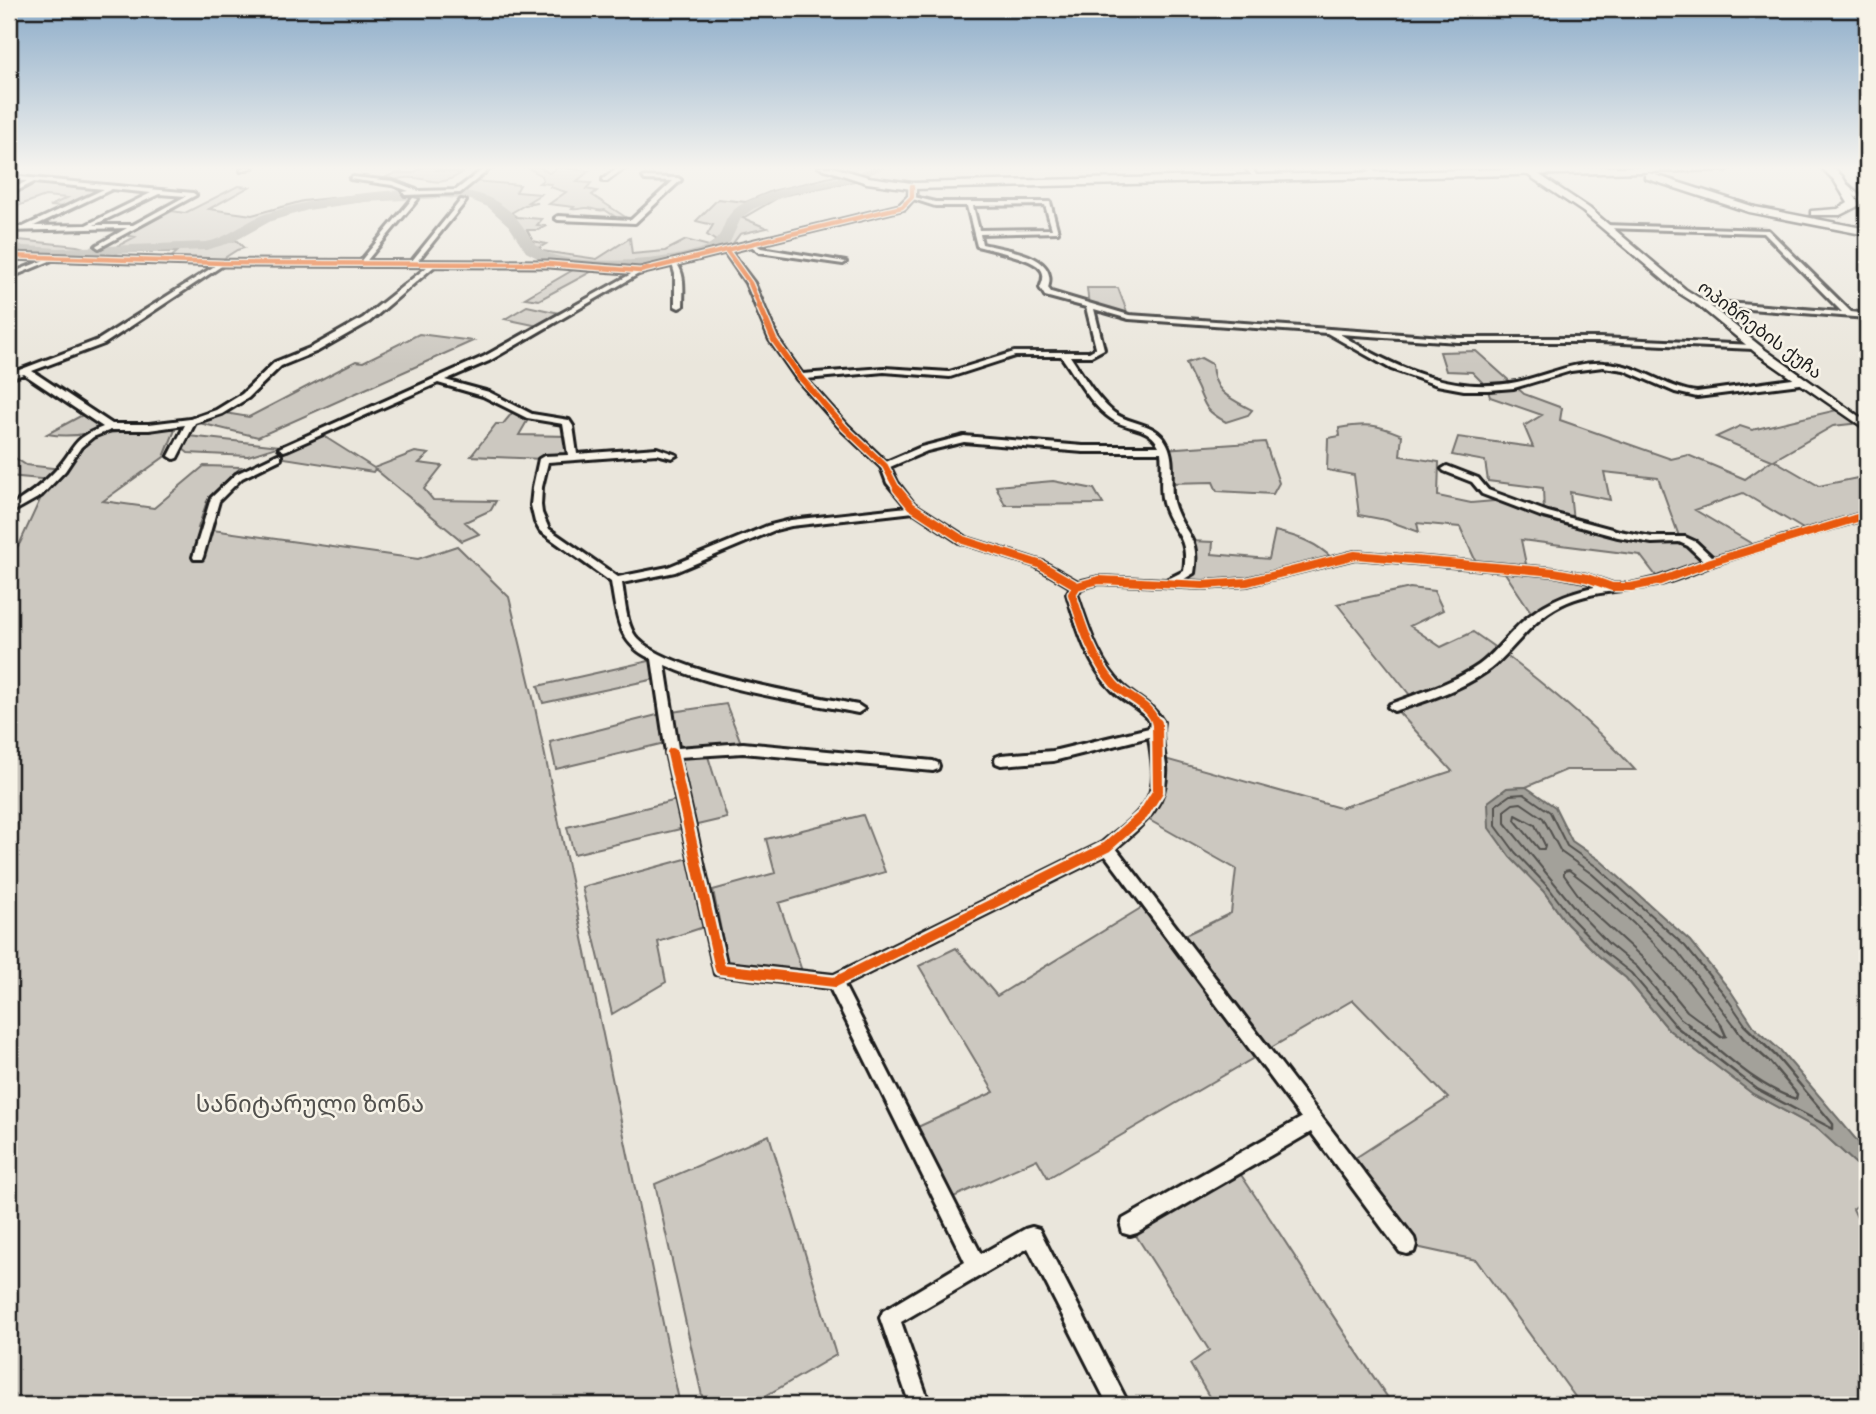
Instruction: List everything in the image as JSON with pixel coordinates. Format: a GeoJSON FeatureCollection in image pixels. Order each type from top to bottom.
{"type":"FeatureCollection","features":[{"type":"Feature","properties":{"kind":"street"},"geometry":{"type":"LineString","coordinates":[[99,246],[122,233]]}},
{"type":"Feature","properties":{"kind":"street"},"geometry":{"type":"LineString","coordinates":[[360,264],[386,233]]}},
{"type":"Feature","properties":{"kind":"street"},"geometry":{"type":"LineString","coordinates":[[413,264],[438,233]]}},
{"type":"Feature","properties":{"kind":"street"},"geometry":{"type":"LineString","coordinates":[[9,256],[223,262],[549,264],[640,271],[800,233]]}},
{"type":"Feature","properties":{"kind":"street"},"geometry":{"type":"LineString","coordinates":[[977,233],[979,245],[1036,261],[1045,269],[1047,279],[1044,288],[1048,294],[1129,317],[1458,340],[1600,340],[1754,347]]}},
{"type":"Feature","properties":{"kind":"street","name":"ოპიზრების ქუჩა"},"geometry":{"type":"LineString","coordinates":[[1614,233],[1754,347],[1867,427]]}},
{"type":"Feature","properties":{"kind":"street"},"geometry":{"type":"LineString","coordinates":[[1768,233],[1848,314]]}},
{"type":"Feature","properties":{"kind":"street"},"geometry":{"type":"LineString","coordinates":[[753,245],[759,250],[843,262]]}},
{"type":"Feature","properties":{"kind":"street"},"geometry":{"type":"LineString","coordinates":[[727,251],[750,283],[774,340],[800,377],[845,428],[885,466],[891,482],[915,509],[963,540],[1039,564],[1077,586]]}},
{"type":"Feature","properties":{"kind":"street"},"geometry":{"type":"LineString","coordinates":[[9,276],[54,258]]}},
{"type":"Feature","properties":{"kind":"street"},"geometry":{"type":"LineString","coordinates":[[9,377],[102,342],[223,262]]}},
{"type":"Feature","properties":{"kind":"street"},"geometry":{"type":"LineString","coordinates":[[9,511],[38,494],[62,469],[78,445],[90,435],[110,427],[149,427],[191,421],[219,412],[245,396],[278,364],[315,349],[366,320],[434,264]]}},
{"type":"Feature","properties":{"kind":"street"},"geometry":{"type":"LineString","coordinates":[[675,264],[679,274],[679,306]]}},
{"type":"Feature","properties":{"kind":"street"},"geometry":{"type":"LineString","coordinates":[[284,448],[486,359],[640,271]]}},
{"type":"Feature","properties":{"kind":"street"},"geometry":{"type":"LineString","coordinates":[[1701,303],[1867,316]]}},
{"type":"Feature","properties":{"kind":"street"},"geometry":{"type":"LineString","coordinates":[[800,377],[884,370],[950,375],[1014,354],[1091,354],[1100,349],[1089,306]]}},
{"type":"Feature","properties":{"kind":"street"},"geometry":{"type":"LineString","coordinates":[[1326,329],[1390,368],[1413,376],[1464,385],[1513,385],[1603,364],[1637,372],[1691,395],[1800,381]]}},
{"type":"Feature","properties":{"kind":"street"},"geometry":{"type":"LineString","coordinates":[[1063,353],[1104,407],[1119,419],[1147,427],[1159,437],[1167,461],[1168,504],[1190,541],[1192,560],[1189,573],[1168,582]]}},
{"type":"Feature","properties":{"kind":"street"},"geometry":{"type":"LineString","coordinates":[[26,372],[110,427]]}},
{"type":"Feature","properties":{"kind":"street"},"geometry":{"type":"LineString","coordinates":[[438,381],[486,394],[530,416],[566,422],[569,426],[573,457]]}},
{"type":"Feature","properties":{"kind":"street"},"geometry":{"type":"LineString","coordinates":[[174,456],[191,421]]}},
{"type":"Feature","properties":{"kind":"street"},"geometry":{"type":"LineString","coordinates":[[885,466],[924,449],[964,439],[1083,449],[1163,449]]}},
{"type":"Feature","properties":{"kind":"street"},"geometry":{"type":"LineString","coordinates":[[672,455],[657,451],[544,459],[534,506],[538,521],[545,531],[616,581],[633,641],[658,659],[729,681],[858,709]]}},
{"type":"Feature","properties":{"kind":"street"},"geometry":{"type":"LineString","coordinates":[[198,557],[214,500],[239,476],[278,457]]}},
{"type":"Feature","properties":{"kind":"street"},"geometry":{"type":"LineString","coordinates":[[1447,469],[1475,480],[1485,492],[1544,514],[1618,534],[1652,540],[1681,539],[1692,544],[1711,562]]}},
{"type":"Feature","properties":{"kind":"street"},"geometry":{"type":"LineString","coordinates":[[616,581],[671,570],[771,528],[791,523],[915,509]]}},
{"type":"Feature","properties":{"kind":"street"},"geometry":{"type":"LineString","coordinates":[[1394,707],[1481,670],[1502,652],[1533,615],[1559,600],[1590,590],[1660,581],[1711,562],[1867,515]]}},
{"type":"Feature","properties":{"kind":"street"},"geometry":{"type":"LineString","coordinates":[[658,659],[672,753],[720,969],[835,982],[1107,847],[1142,816],[1158,789],[1155,731],[1157,722],[1155,717],[1118,689],[1103,671],[1074,601],[1072,594],[1077,586],[1100,580],[1247,582],[1355,555],[1554,572],[1587,578],[1612,587]]}},
{"type":"Feature","properties":{"kind":"street"},"geometry":{"type":"LineString","coordinates":[[1001,760],[1052,756],[1155,731]]}},
{"type":"Feature","properties":{"kind":"street"},"geometry":{"type":"LineString","coordinates":[[672,753],[743,748],[933,766]]}},
{"type":"Feature","properties":{"kind":"street"},"geometry":{"type":"LineString","coordinates":[[1107,847],[1407,1245]]}},
{"type":"Feature","properties":{"kind":"street"},"geometry":{"type":"LineString","coordinates":[[835,982],[977,1266]]}},
{"type":"Feature","properties":{"kind":"street"},"geometry":{"type":"LineString","coordinates":[[1130,1226],[1313,1121]]}},
{"type":"Feature","properties":{"kind":"street"},"geometry":{"type":"LineString","coordinates":[[920,1405],[890,1318],[1032,1236],[1119,1405]]}},
{"type":"Feature","properties":{"kind":"green space"},"geometry":{"type":"Polygon","coordinates":[[[239,233],[215,244],[202,246],[112,249],[135,237],[125,235],[239,233]]]}},
{"type":"Feature","properties":{"kind":"green space"},"geometry":{"type":"Polygon","coordinates":[[[519,233],[529,233],[533,241],[546,244],[539,248],[542,251],[597,259],[630,238],[632,254],[665,251],[686,240],[709,246],[716,241],[707,235],[745,233],[740,234],[727,251],[640,271],[596,269],[539,300],[525,298],[578,267],[549,264],[553,259],[528,246],[519,233]]]}},
{"type":"Feature","properties":{"kind":"green space"},"geometry":{"type":"Polygon","coordinates":[[[9,239],[92,250],[61,254],[205,248],[236,240],[244,248],[221,260],[169,259],[177,252],[119,252],[111,257],[9,256],[9,239]]]}},
{"type":"Feature","properties":{"kind":"green space"},"geometry":{"type":"Polygon","coordinates":[[[1087,288],[1118,288],[1129,317],[1089,306],[1087,288]]]}},
{"type":"Feature","properties":{"kind":"green space"},"geometry":{"type":"Polygon","coordinates":[[[527,306],[564,314],[543,327],[505,319],[527,306]]]}},
{"type":"Feature","properties":{"kind":"green space"},"geometry":{"type":"Polygon","coordinates":[[[419,334],[473,341],[258,437],[191,421],[219,412],[249,417],[356,361],[363,362],[419,334]]]}},
{"type":"Feature","properties":{"kind":"green space"},"geometry":{"type":"Polygon","coordinates":[[[1476,351],[1524,394],[1562,408],[1560,420],[1671,459],[1688,455],[1745,479],[1772,460],[1716,437],[1740,426],[1752,430],[1841,409],[1860,423],[1833,426],[1774,460],[1819,486],[1867,476],[1867,515],[1810,533],[1743,493],[1695,510],[1759,548],[1660,581],[1640,555],[1521,540],[1527,569],[1554,572],[1612,587],[1590,590],[1533,615],[1501,567],[1478,566],[1460,527],[1417,523],[1419,532],[1386,520],[1359,515],[1354,475],[1327,470],[1328,438],[1340,436],[1339,428],[1357,425],[1378,427],[1402,435],[1400,456],[1439,462],[1438,496],[1471,503],[1506,500],[1544,514],[1543,488],[1488,481],[1485,461],[1452,455],[1458,437],[1533,447],[1524,426],[1542,415],[1490,397],[1487,387],[1472,372],[1446,371],[1440,352],[1476,351]],[[1604,472],[1610,500],[1570,492],[1573,522],[1652,540],[1680,539],[1658,478],[1604,472]]]}},
{"type":"Feature","properties":{"kind":"green space"},"geometry":{"type":"Polygon","coordinates":[[[1201,358],[1212,364],[1219,388],[1236,402],[1252,410],[1248,415],[1226,422],[1208,408],[1186,363],[1201,358]]]}},
{"type":"Feature","properties":{"kind":"green space"},"geometry":{"type":"Polygon","coordinates":[[[516,408],[530,416],[519,435],[570,436],[573,457],[544,459],[471,456],[496,424],[503,424],[516,408]]]}},
{"type":"Feature","properties":{"kind":"green space"},"geometry":{"type":"Polygon","coordinates":[[[88,412],[110,427],[79,435],[47,434],[88,412]]]}},
{"type":"Feature","properties":{"kind":"green space","name":"სანიტარული ზონა"},"geometry":{"type":"Polygon","coordinates":[[[169,428],[175,430],[164,457],[103,501],[154,508],[204,466],[241,467],[207,501],[198,528],[418,559],[457,546],[509,597],[532,693],[680,1405],[9,1405],[9,558],[20,543],[43,493],[95,434],[169,428]]]}},
{"type":"Feature","properties":{"kind":"green space"},"geometry":{"type":"Polygon","coordinates":[[[317,432],[374,468],[415,452],[429,454],[419,463],[442,466],[424,489],[433,500],[496,501],[491,510],[465,522],[479,534],[462,541],[375,469],[373,472],[278,457],[317,432]]]}},
{"type":"Feature","properties":{"kind":"green space"},"geometry":{"type":"Polygon","coordinates":[[[188,436],[280,446],[248,456],[188,453],[183,449],[188,436]]]}},
{"type":"Feature","properties":{"kind":"green space"},"geometry":{"type":"Polygon","coordinates":[[[1265,442],[1279,483],[1273,494],[1217,491],[1213,482],[1168,483],[1163,449],[1265,442]]]}},
{"type":"Feature","properties":{"kind":"green space"},"geometry":{"type":"Polygon","coordinates":[[[9,454],[26,465],[62,469],[51,480],[9,476],[9,454]]]}},
{"type":"Feature","properties":{"kind":"green space"},"geometry":{"type":"Polygon","coordinates":[[[1053,481],[1094,489],[1103,504],[1005,505],[996,486],[1053,481]]]}},
{"type":"Feature","properties":{"kind":"green space"},"geometry":{"type":"Polygon","coordinates":[[[1275,531],[1307,541],[1334,560],[1247,582],[1168,582],[1189,573],[1190,541],[1213,542],[1212,554],[1269,559],[1275,531]]]}},
{"type":"Feature","properties":{"kind":"green space"},"geometry":{"type":"Polygon","coordinates":[[[1410,588],[1434,591],[1443,610],[1410,626],[1441,647],[1473,632],[1558,696],[1635,770],[1566,770],[1526,787],[1507,788],[1488,803],[1567,924],[1626,978],[1669,1030],[1753,1094],[1818,1129],[1867,1174],[1867,1198],[1853,1209],[1867,1238],[1867,1405],[1581,1405],[1476,1260],[1407,1245],[1346,1164],[1448,1098],[1353,1000],[1048,1178],[1037,1159],[945,1201],[909,1131],[994,1092],[919,966],[956,948],[997,996],[1149,903],[1177,939],[1231,913],[1236,869],[1142,816],[1159,789],[1158,757],[1340,808],[1452,771],[1394,707],[1413,699],[1337,604],[1410,588]]]}},
{"type":"Feature","properties":{"kind":"green space"},"geometry":{"type":"Polygon","coordinates":[[[658,659],[660,678],[543,703],[538,686],[658,659]]]}},
{"type":"Feature","properties":{"kind":"green space"},"geometry":{"type":"Polygon","coordinates":[[[726,704],[743,748],[707,753],[727,818],[574,854],[567,827],[681,799],[669,742],[556,769],[550,742],[665,713],[726,704]]]}},
{"type":"Feature","properties":{"kind":"green space"},"geometry":{"type":"Polygon","coordinates":[[[863,815],[885,872],[779,903],[805,980],[728,966],[713,890],[775,873],[766,839],[863,815]]]}},
{"type":"Feature","properties":{"kind":"green space"},"geometry":{"type":"Polygon","coordinates":[[[693,857],[707,926],[658,942],[666,982],[612,1014],[582,887],[693,857]]]}},
{"type":"Feature","properties":{"kind":"green space"},"geometry":{"type":"Polygon","coordinates":[[[769,1135],[836,1355],[750,1405],[704,1405],[655,1184],[769,1135]]]}},
{"type":"Feature","properties":{"kind":"green space"},"geometry":{"type":"Polygon","coordinates":[[[1235,1166],[1393,1405],[1214,1405],[1190,1364],[1209,1350],[1130,1226],[1235,1166]]]}},
{"type":"Feature","properties":{"kind":"water"},"geometry":{"type":"Polygon","coordinates":[[[1526,787],[1555,807],[1572,841],[1601,861],[1690,941],[1730,990],[1755,1028],[1781,1051],[1860,1144],[1867,1159],[1867,1174],[1818,1129],[1753,1094],[1669,1030],[1626,978],[1567,924],[1544,892],[1510,857],[1489,828],[1488,802],[1507,788],[1526,787]]]}},
{"type":"Feature","properties":{"kind":"waterway"},"geometry":{"type":"LineString","coordinates":[[9,249],[58,252],[206,246],[239,233]]}},
{"type":"Feature","properties":{"kind":"waterway"},"geometry":{"type":"LineString","coordinates":[[520,233],[531,249],[546,257],[594,264],[683,258],[718,245],[728,233]]}},
{"type":"Feature","properties":{"kind":"cycle path"},"geometry":{"type":"LineString","coordinates":[[9,256],[223,263],[549,264],[640,271],[796,233]]}},
{"type":"Feature","properties":{"kind":"cycle path"},"geometry":{"type":"LineString","coordinates":[[727,251],[750,283],[774,340],[800,377],[845,428],[885,466],[892,483],[911,506],[963,540],[1039,564],[1077,586],[1099,580],[1203,585],[1247,582],[1355,555],[1554,572],[1587,578],[1612,587],[1631,587],[1660,581],[1711,562],[1867,515]]}},
{"type":"Feature","properties":{"kind":"cycle path"},"geometry":{"type":"LineString","coordinates":[[672,753],[720,969],[835,982],[1107,847],[1136,822],[1154,800],[1160,778],[1155,731],[1157,722],[1149,711],[1121,692],[1101,666],[1084,631],[1072,594],[1077,586]]}}]}
